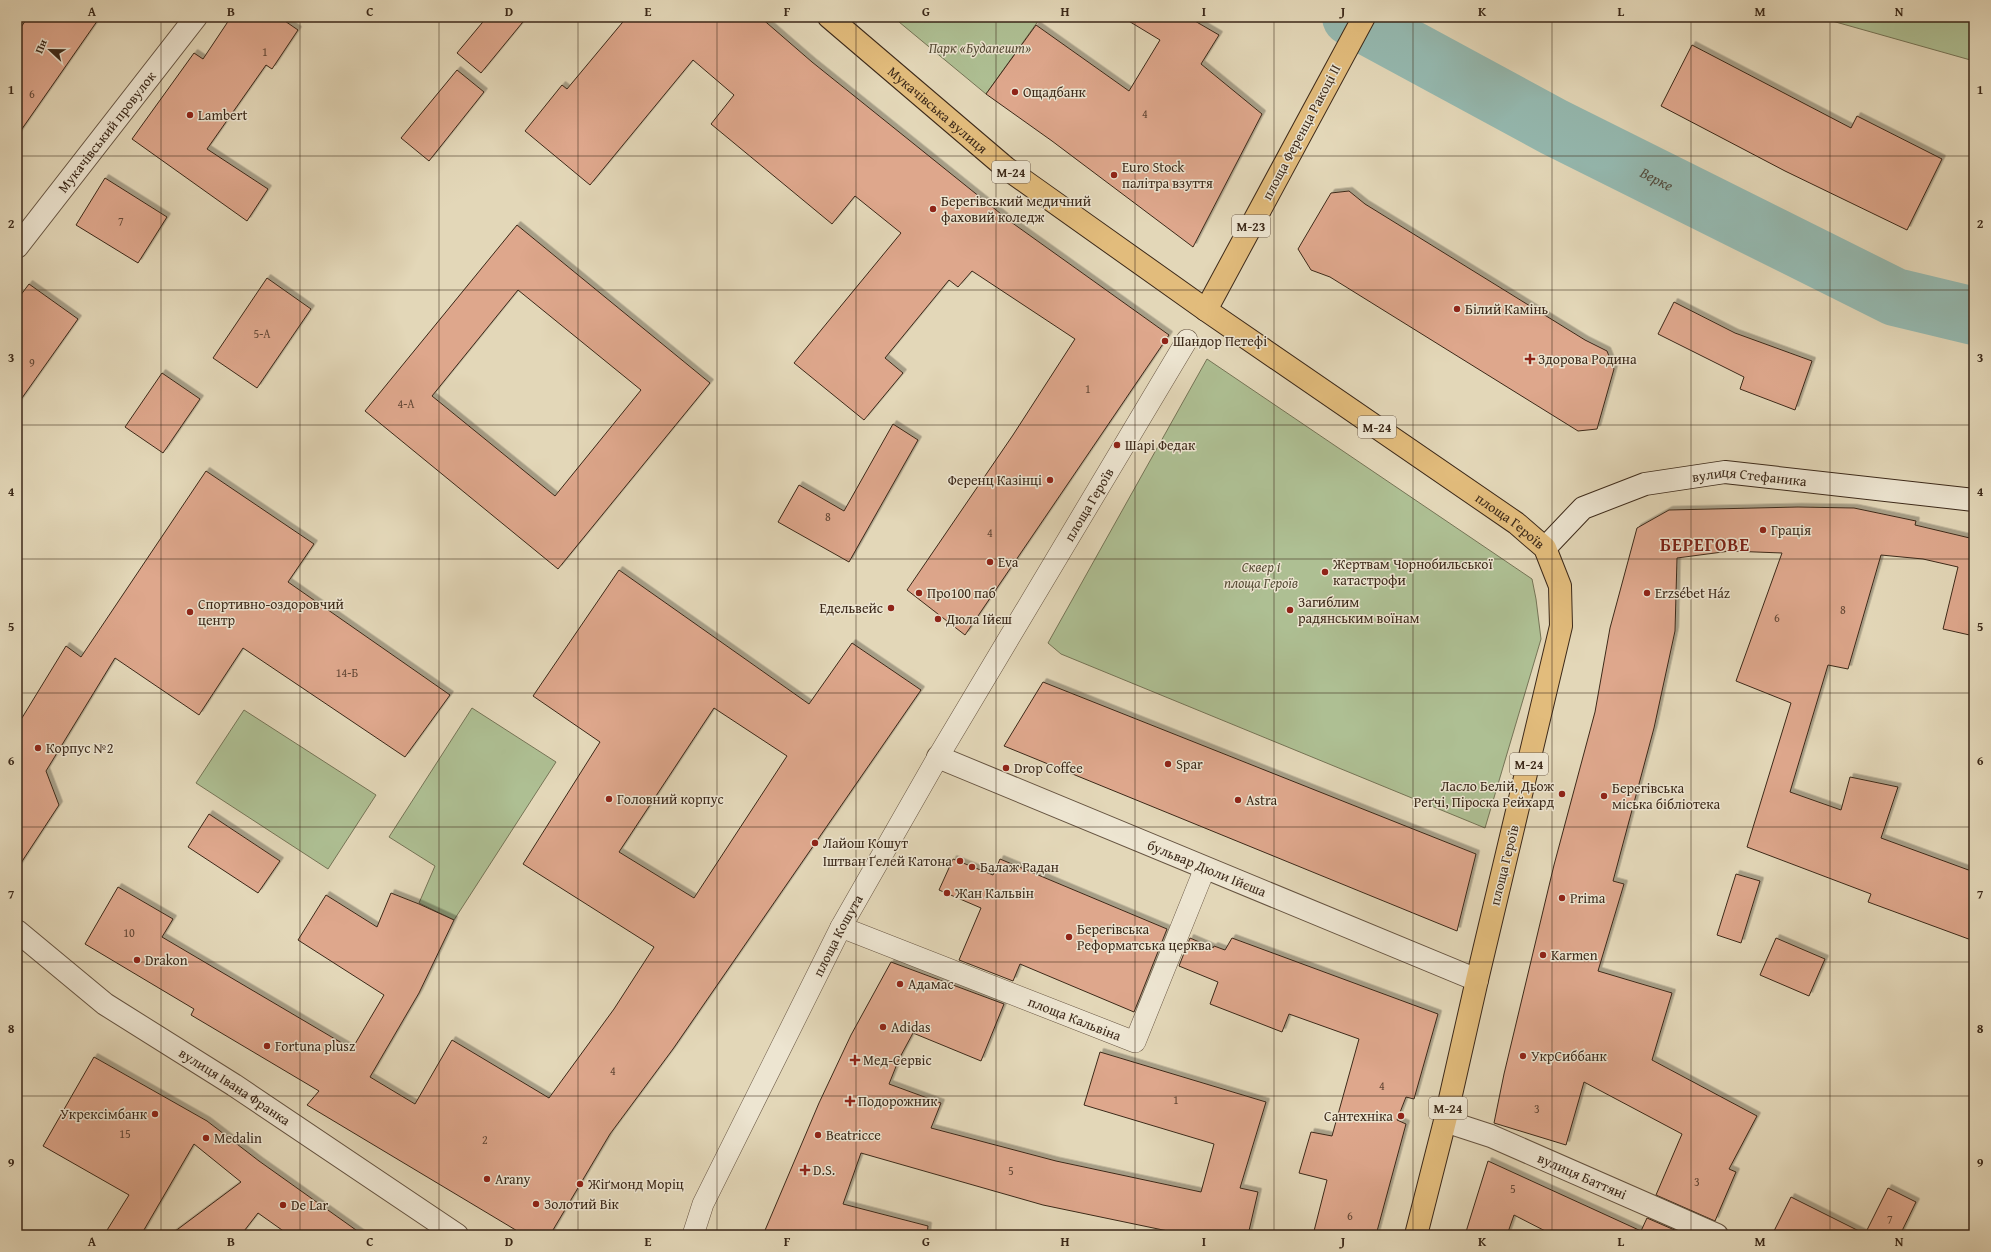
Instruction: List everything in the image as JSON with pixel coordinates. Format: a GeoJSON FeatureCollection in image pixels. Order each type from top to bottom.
{"type":"FeatureCollection","features":[{"type":"Feature","properties":{"kind":"highway","name":"Мукачівська вулиця"},"geometry":{"type":"LineString","coordinates":[[829,17],[1006,168],[1206,310]]}},
{"type":"Feature","properties":{"kind":"highway","name":"площа Ференца Ракоці Ⅱ"},"geometry":{"type":"LineString","coordinates":[[1206,310],[1364,17]]}},
{"type":"Feature","properties":{"kind":"highway","name":"площа Героїв"},"geometry":{"type":"LineString","coordinates":[[1206,310],[1516,523],[1545,548],[1560,586],[1561,626],[1477,980]]}},
{"type":"Feature","properties":{"kind":"highway","name":"М-24"},"geometry":{"type":"LineString","coordinates":[[1416,1235],[1445,1121],[1477,980]]}},
{"type":"Feature","properties":{"kind":"street","name":"Мукачівський провулок"},"geometry":{"type":"LineString","coordinates":[[17,247],[196,17]]}},
{"type":"Feature","properties":{"kind":"street","name":"площа Героїв"},"geometry":{"type":"LineString","coordinates":[[1003,647],[1187,340]]}},
{"type":"Feature","properties":{"kind":"street","name":"вулиця Стефаника"},"geometry":{"type":"LineString","coordinates":[[1545,548],[1583,508],[1645,484],[1725,472],[1974,500]]}},
{"type":"Feature","properties":{"kind":"street","name":"площа Кошута"},"geometry":{"type":"LineString","coordinates":[[693,1235],[703,1204],[841,927],[1003,647]]}},
{"type":"Feature","properties":{"kind":"street","name":"бульвар Дюли Ійєша"},"geometry":{"type":"LineString","coordinates":[[938,757],[1477,980]]}},
{"type":"Feature","properties":{"kind":"street","name":"площа Кальвіна"},"geometry":{"type":"LineString","coordinates":[[841,927],[1135,1042],[1205,868]]}},
{"type":"Feature","properties":{"kind":"street","name":"вулиця Івана Франка"},"geometry":{"type":"LineString","coordinates":[[17,931],[105,1004],[234,1085],[457,1235]]}},
{"type":"Feature","properties":{"kind":"street","name":"вулиця Баттяні"},"geometry":{"type":"LineString","coordinates":[[1445,1121],[1491,1136],[1717,1235]]}},
{"type":"Feature","properties":{"kind":"green space","name":"Парк «Будапешт»"},"geometry":{"type":"Polygon","coordinates":[[[893,17],[1041,17],[986,94],[893,17]]]}},
{"type":"Feature","properties":{"kind":"green space"},"geometry":{"type":"Polygon","coordinates":[[[1825,17],[1974,17],[1974,61],[1825,19],[1825,17]]]}},
{"type":"Feature","properties":{"kind":"green space","name":"Сквер і площа Героїв"},"geometry":{"type":"Polygon","coordinates":[[[1207,359],[1532,579],[1541,639],[1485,828],[1061,654],[1048,643],[1207,359]]]}},
{"type":"Feature","properties":{"kind":"green space"},"geometry":{"type":"Polygon","coordinates":[[[472,708],[556,762],[454,920],[419,903],[435,866],[389,837],[472,708]]]}},
{"type":"Feature","properties":{"kind":"green space"},"geometry":{"type":"Polygon","coordinates":[[[244,710],[376,795],[328,869],[196,783],[244,710]]]}},
{"type":"Feature","properties":{"kind":"building"},"geometry":{"type":"Polygon","coordinates":[[[28,17],[100,17],[17,136],[17,33],[28,17]]]}},
{"type":"Feature","properties":{"kind":"building"},"geometry":{"type":"Polygon","coordinates":[[[231,17],[279,17],[298,30],[272,69],[266,65],[207,149],[268,189],[247,221],[132,139],[194,53],[203,59],[231,17]]]}},
{"type":"Feature","properties":{"kind":"building"},"geometry":{"type":"Polygon","coordinates":[[[487,17],[527,17],[481,73],[457,53],[487,17]]]}},
{"type":"Feature","properties":{"kind":"building","name":"Берегівський медичний фаховий коледж"},"geometry":{"type":"Polygon","coordinates":[[[627,17],[760,17],[812,62],[1011,222],[1169,335],[965,635],[907,590],[1013,435],[1075,339],[972,271],[958,287],[949,280],[885,358],[903,373],[864,420],[794,363],[901,233],[855,196],[832,224],[711,124],[734,95],[693,60],[590,185],[525,131],[562,85],[567,89],[627,17]]]}},
{"type":"Feature","properties":{"kind":"building"},"geometry":{"type":"Polygon","coordinates":[[[1122,17],[1188,17],[1219,35],[1201,64],[1262,114],[1193,247],[1052,141],[986,94],[1036,25],[1129,91],[1160,40],[1122,17]]]}},
{"type":"Feature","properties":{"kind":"building"},"geometry":{"type":"Polygon","coordinates":[[[1692,45],[1851,128],[1857,116],[1942,159],[1907,230],[1785,171],[1661,106],[1692,45]]]}},
{"type":"Feature","properties":{"kind":"building"},"geometry":{"type":"Polygon","coordinates":[[[457,70],[484,92],[429,161],[401,138],[457,70]]]}},
{"type":"Feature","properties":{"kind":"building"},"geometry":{"type":"Polygon","coordinates":[[[105,178],[167,217],[138,263],[76,225],[105,178]]]}},
{"type":"Feature","properties":{"kind":"building","name":"Білий Камінь"},"geometry":{"type":"Polygon","coordinates":[[[1349,191],[1365,204],[1585,340],[1607,351],[1614,369],[1597,429],[1578,431],[1330,277],[1311,270],[1298,249],[1331,193],[1349,191]]]}},
{"type":"Feature","properties":{"kind":"building"},"geometry":{"type":"Polygon","coordinates":[[[517,225],[710,383],[558,569],[365,411],[517,225]],[[518,290],[432,396],[555,496],[641,390],[518,290]]]}},
{"type":"Feature","properties":{"kind":"building"},"geometry":{"type":"Polygon","coordinates":[[[267,278],[311,309],[257,388],[213,358],[267,278]]]}},
{"type":"Feature","properties":{"kind":"building"},"geometry":{"type":"Polygon","coordinates":[[[29,284],[78,319],[17,405],[17,300],[29,284]]]}},
{"type":"Feature","properties":{"kind":"building"},"geometry":{"type":"Polygon","coordinates":[[[1674,302],[1735,333],[1812,361],[1795,410],[1740,389],[1744,377],[1658,334],[1674,302]]]}},
{"type":"Feature","properties":{"kind":"building"},"geometry":{"type":"Polygon","coordinates":[[[162,373],[200,399],[163,453],[125,427],[162,373]]]}},
{"type":"Feature","properties":{"kind":"building"},"geometry":{"type":"Polygon","coordinates":[[[893,424],[918,440],[849,562],[778,522],[799,485],[844,511],[893,424]]]}},
{"type":"Feature","properties":{"kind":"building"},"geometry":{"type":"Polygon","coordinates":[[[206,471],[314,544],[288,582],[450,695],[405,757],[243,648],[199,715],[115,658],[46,771],[59,805],[17,869],[17,726],[66,646],[81,657],[206,471]]]}},
{"type":"Feature","properties":{"kind":"building"},"geometry":{"type":"Polygon","coordinates":[[[1798,507],[1854,508],[1916,521],[1915,525],[1974,539],[1974,636],[1943,629],[1958,567],[1923,559],[1881,555],[1848,669],[1828,665],[1790,792],[1841,810],[1850,777],[1898,787],[1881,838],[1974,872],[1974,941],[1868,902],[1871,894],[1747,847],[1791,703],[1736,681],[1782,553],[1730,551],[1677,558],[1675,631],[1654,728],[1613,881],[1624,884],[1598,971],[1672,993],[1652,1060],[1757,1116],[1729,1169],[1736,1172],[1715,1221],[1656,1195],[1682,1134],[1584,1082],[1566,1145],[1494,1123],[1504,1074],[1554,865],[1595,712],[1610,628],[1637,528],[1669,510],[1798,507]]]}},
{"type":"Feature","properties":{"kind":"building"},"geometry":{"type":"Polygon","coordinates":[[[619,570],[809,704],[852,643],[921,690],[673,1049],[610,1134],[550,1235],[524,1235],[307,1105],[319,1091],[191,1015],[194,1009],[85,944],[118,887],[173,919],[162,937],[352,1049],[384,995],[298,940],[326,895],[377,927],[391,893],[454,920],[419,993],[370,1077],[415,1104],[452,1040],[549,1098],[614,1009],[654,947],[523,864],[600,742],[533,696],[619,570]],[[714,708],[619,852],[694,898],[787,756],[714,708]]]}},
{"type":"Feature","properties":{"kind":"building","name":"Astra"},"geometry":{"type":"Polygon","coordinates":[[[1043,682],[1476,854],[1457,931],[1004,746],[1043,682]]]}},
{"type":"Feature","properties":{"kind":"building"},"geometry":{"type":"Polygon","coordinates":[[[209,814],[280,861],[258,893],[188,847],[209,814]]]}},
{"type":"Feature","properties":{"kind":"building","name":"Берегівська Реформатська церква"},"geometry":{"type":"Polygon","coordinates":[[[953,859],[993,875],[1000,859],[1167,929],[1134,1012],[1020,964],[1013,981],[959,960],[981,908],[939,890],[953,859]]]}},
{"type":"Feature","properties":{"kind":"building"},"geometry":{"type":"Polygon","coordinates":[[[1736,874],[1760,881],[1741,943],[1717,935],[1736,874]]]}},
{"type":"Feature","properties":{"kind":"building"},"geometry":{"type":"Polygon","coordinates":[[[1190,938],[1213,948],[1214,946],[1225,950],[1232,938],[1438,1014],[1414,1099],[1406,1097],[1397,1120],[1406,1124],[1376,1235],[1313,1235],[1327,1180],[1299,1173],[1311,1132],[1332,1136],[1359,1039],[1289,1014],[1282,1032],[1210,1004],[1218,982],[1179,966],[1190,938]]]}},
{"type":"Feature","properties":{"kind":"building"},"geometry":{"type":"Polygon","coordinates":[[[1776,938],[1825,959],[1809,996],[1760,975],[1776,938]]]}},
{"type":"Feature","properties":{"kind":"building"},"geometry":{"type":"Polygon","coordinates":[[[891,962],[1004,1004],[981,1061],[913,1033],[899,1059],[889,1084],[941,1103],[931,1128],[1056,1161],[1201,1192],[1214,1144],[1084,1105],[1100,1052],[1266,1102],[1240,1188],[1258,1192],[1248,1235],[1187,1235],[1043,1205],[861,1153],[843,1204],[928,1226],[927,1235],[763,1235],[819,1103],[851,1035],[891,962]]]}},
{"type":"Feature","properties":{"kind":"building"},"geometry":{"type":"Polygon","coordinates":[[[94,1057],[207,1121],[259,1161],[363,1235],[289,1235],[258,1213],[241,1235],[170,1235],[241,1182],[194,1144],[141,1235],[104,1235],[129,1195],[43,1146],[94,1057]]]}},
{"type":"Feature","properties":{"kind":"building"},"geometry":{"type":"Polygon","coordinates":[[[1488,1161],[1641,1231],[1647,1218],[1686,1235],[1553,1235],[1514,1215],[1507,1235],[1465,1235],[1488,1161]]]}},
{"type":"Feature","properties":{"kind":"building"},"geometry":{"type":"Polygon","coordinates":[[[1888,1188],[1916,1202],[1900,1235],[1772,1235],[1791,1197],[1865,1234],[1888,1188]]]}},
{"type":"Feature","properties":{"kind":"waterway","name":"Верке"},"geometry":{"type":"LineString","coordinates":[[1351,17],[1554,127],[1895,297],[1974,316]]}},
{"type":"Feature","properties":{"kind":"place","name":"Ощадбанк"},"geometry":{"type":"Point","coordinates":[1015,92]}},
{"type":"Feature","properties":{"kind":"place","name":"Lambert"},"geometry":{"type":"Point","coordinates":[190,115]}},
{"type":"Feature","properties":{"kind":"place","name":"Euro Stock палітра взуття"},"geometry":{"type":"Point","coordinates":[1114,175]}},
{"type":"Feature","properties":{"kind":"place","name":"Берегівський медичний фаховий коледж"},"geometry":{"type":"Point","coordinates":[933,209]}},
{"type":"Feature","properties":{"kind":"place","name":"Білий Камінь"},"geometry":{"type":"Point","coordinates":[1457,309]}},
{"type":"Feature","properties":{"kind":"place","name":"Шандор Петефі"},"geometry":{"type":"Point","coordinates":[1165,341]}},
{"type":"Feature","properties":{"kind":"place","name":"Здорова Родина"},"geometry":{"type":"Point","coordinates":[1530,359]}},
{"type":"Feature","properties":{"kind":"place","name":"Шарі Федак"},"geometry":{"type":"Point","coordinates":[1117,445]}},
{"type":"Feature","properties":{"kind":"place","name":"Ференц Казінці"},"geometry":{"type":"Point","coordinates":[1050,480]}},
{"type":"Feature","properties":{"kind":"place","name":"Грація"},"geometry":{"type":"Point","coordinates":[1763,530]}},
{"type":"Feature","properties":{"kind":"place","name":"Eva"},"geometry":{"type":"Point","coordinates":[990,562]}},
{"type":"Feature","properties":{"kind":"place","name":"Жертвам Чорнобильської катастрофи"},"geometry":{"type":"Point","coordinates":[1325,572]}},
{"type":"Feature","properties":{"kind":"place","name":"Про100 паб"},"geometry":{"type":"Point","coordinates":[919,593]}},
{"type":"Feature","properties":{"kind":"place","name":"Erzsébet Ház"},"geometry":{"type":"Point","coordinates":[1647,593]}},
{"type":"Feature","properties":{"kind":"place","name":"Едельвейс"},"geometry":{"type":"Point","coordinates":[891,608]}},
{"type":"Feature","properties":{"kind":"place","name":"Загиблим радянським воїнам"},"geometry":{"type":"Point","coordinates":[1290,610]}},
{"type":"Feature","properties":{"kind":"place","name":"Спортивно-оздоровчий центр"},"geometry":{"type":"Point","coordinates":[190,612]}},
{"type":"Feature","properties":{"kind":"place","name":"Дюла Ійєш"},"geometry":{"type":"Point","coordinates":[938,619]}},
{"type":"Feature","properties":{"kind":"place","name":"Корпус №2"},"geometry":{"type":"Point","coordinates":[38,748]}},
{"type":"Feature","properties":{"kind":"place","name":"Spar"},"geometry":{"type":"Point","coordinates":[1168,764]}},
{"type":"Feature","properties":{"kind":"place","name":"Drop Coffee"},"geometry":{"type":"Point","coordinates":[1006,768]}},
{"type":"Feature","properties":{"kind":"place","name":"Ласло Белій, Дьож Реґчі, Піроска Рейхард"},"geometry":{"type":"Point","coordinates":[1562,794]}},
{"type":"Feature","properties":{"kind":"place","name":"Берегівська міська бібліотека"},"geometry":{"type":"Point","coordinates":[1604,796]}},
{"type":"Feature","properties":{"kind":"place","name":"Головний корпус"},"geometry":{"type":"Point","coordinates":[609,799]}},
{"type":"Feature","properties":{"kind":"place","name":"Astra"},"geometry":{"type":"Point","coordinates":[1238,800]}},
{"type":"Feature","properties":{"kind":"place","name":"Лайош Кошут"},"geometry":{"type":"Point","coordinates":[815,843]}},
{"type":"Feature","properties":{"kind":"place","name":"Іштван Ґелей Катона"},"geometry":{"type":"Point","coordinates":[960,861]}},
{"type":"Feature","properties":{"kind":"place","name":"Балаж Радан"},"geometry":{"type":"Point","coordinates":[972,867]}},
{"type":"Feature","properties":{"kind":"place","name":"Жан Кальвін"},"geometry":{"type":"Point","coordinates":[947,893]}},
{"type":"Feature","properties":{"kind":"place","name":"Prima"},"geometry":{"type":"Point","coordinates":[1562,898]}},
{"type":"Feature","properties":{"kind":"place","name":"Берегівська Реформатська церква"},"geometry":{"type":"Point","coordinates":[1069,937]}},
{"type":"Feature","properties":{"kind":"place","name":"Karmen"},"geometry":{"type":"Point","coordinates":[1543,955]}},
{"type":"Feature","properties":{"kind":"place","name":"Drakon"},"geometry":{"type":"Point","coordinates":[137,960]}},
{"type":"Feature","properties":{"kind":"place","name":"Адамас"},"geometry":{"type":"Point","coordinates":[900,984]}},
{"type":"Feature","properties":{"kind":"place","name":"Adidas"},"geometry":{"type":"Point","coordinates":[883,1027]}},
{"type":"Feature","properties":{"kind":"place","name":"Fortuna plusz"},"geometry":{"type":"Point","coordinates":[267,1046]}},
{"type":"Feature","properties":{"kind":"place","name":"УкрСиббанк"},"geometry":{"type":"Point","coordinates":[1523,1056]}},
{"type":"Feature","properties":{"kind":"place","name":"Мед-Сервіс"},"geometry":{"type":"Point","coordinates":[855,1060]}},
{"type":"Feature","properties":{"kind":"place","name":"Подорожник"},"geometry":{"type":"Point","coordinates":[850,1101]}},
{"type":"Feature","properties":{"kind":"place","name":"Укрексімбанк"},"geometry":{"type":"Point","coordinates":[155,1114]}},
{"type":"Feature","properties":{"kind":"place","name":"Сантехніка"},"geometry":{"type":"Point","coordinates":[1401,1116]}},
{"type":"Feature","properties":{"kind":"place","name":"Beatricce"},"geometry":{"type":"Point","coordinates":[818,1135]}},
{"type":"Feature","properties":{"kind":"place","name":"Medalin"},"geometry":{"type":"Point","coordinates":[206,1138]}},
{"type":"Feature","properties":{"kind":"place","name":"D.S."},"geometry":{"type":"Point","coordinates":[805,1170]}},
{"type":"Feature","properties":{"kind":"place","name":"Arany"},"geometry":{"type":"Point","coordinates":[487,1179]}},
{"type":"Feature","properties":{"kind":"place","name":"Жіґмонд Моріц"},"geometry":{"type":"Point","coordinates":[580,1184]}},
{"type":"Feature","properties":{"kind":"place","name":"Золотий Вік"},"geometry":{"type":"Point","coordinates":[536,1204]}},
{"type":"Feature","properties":{"kind":"place","name":"De Lar"},"geometry":{"type":"Point","coordinates":[283,1205]}},
{"type":"Feature","properties":{"kind":"district","name":"БЕРЕГОВЕ"},"geometry":{"type":"Point","coordinates":[1705,544]}}]}
